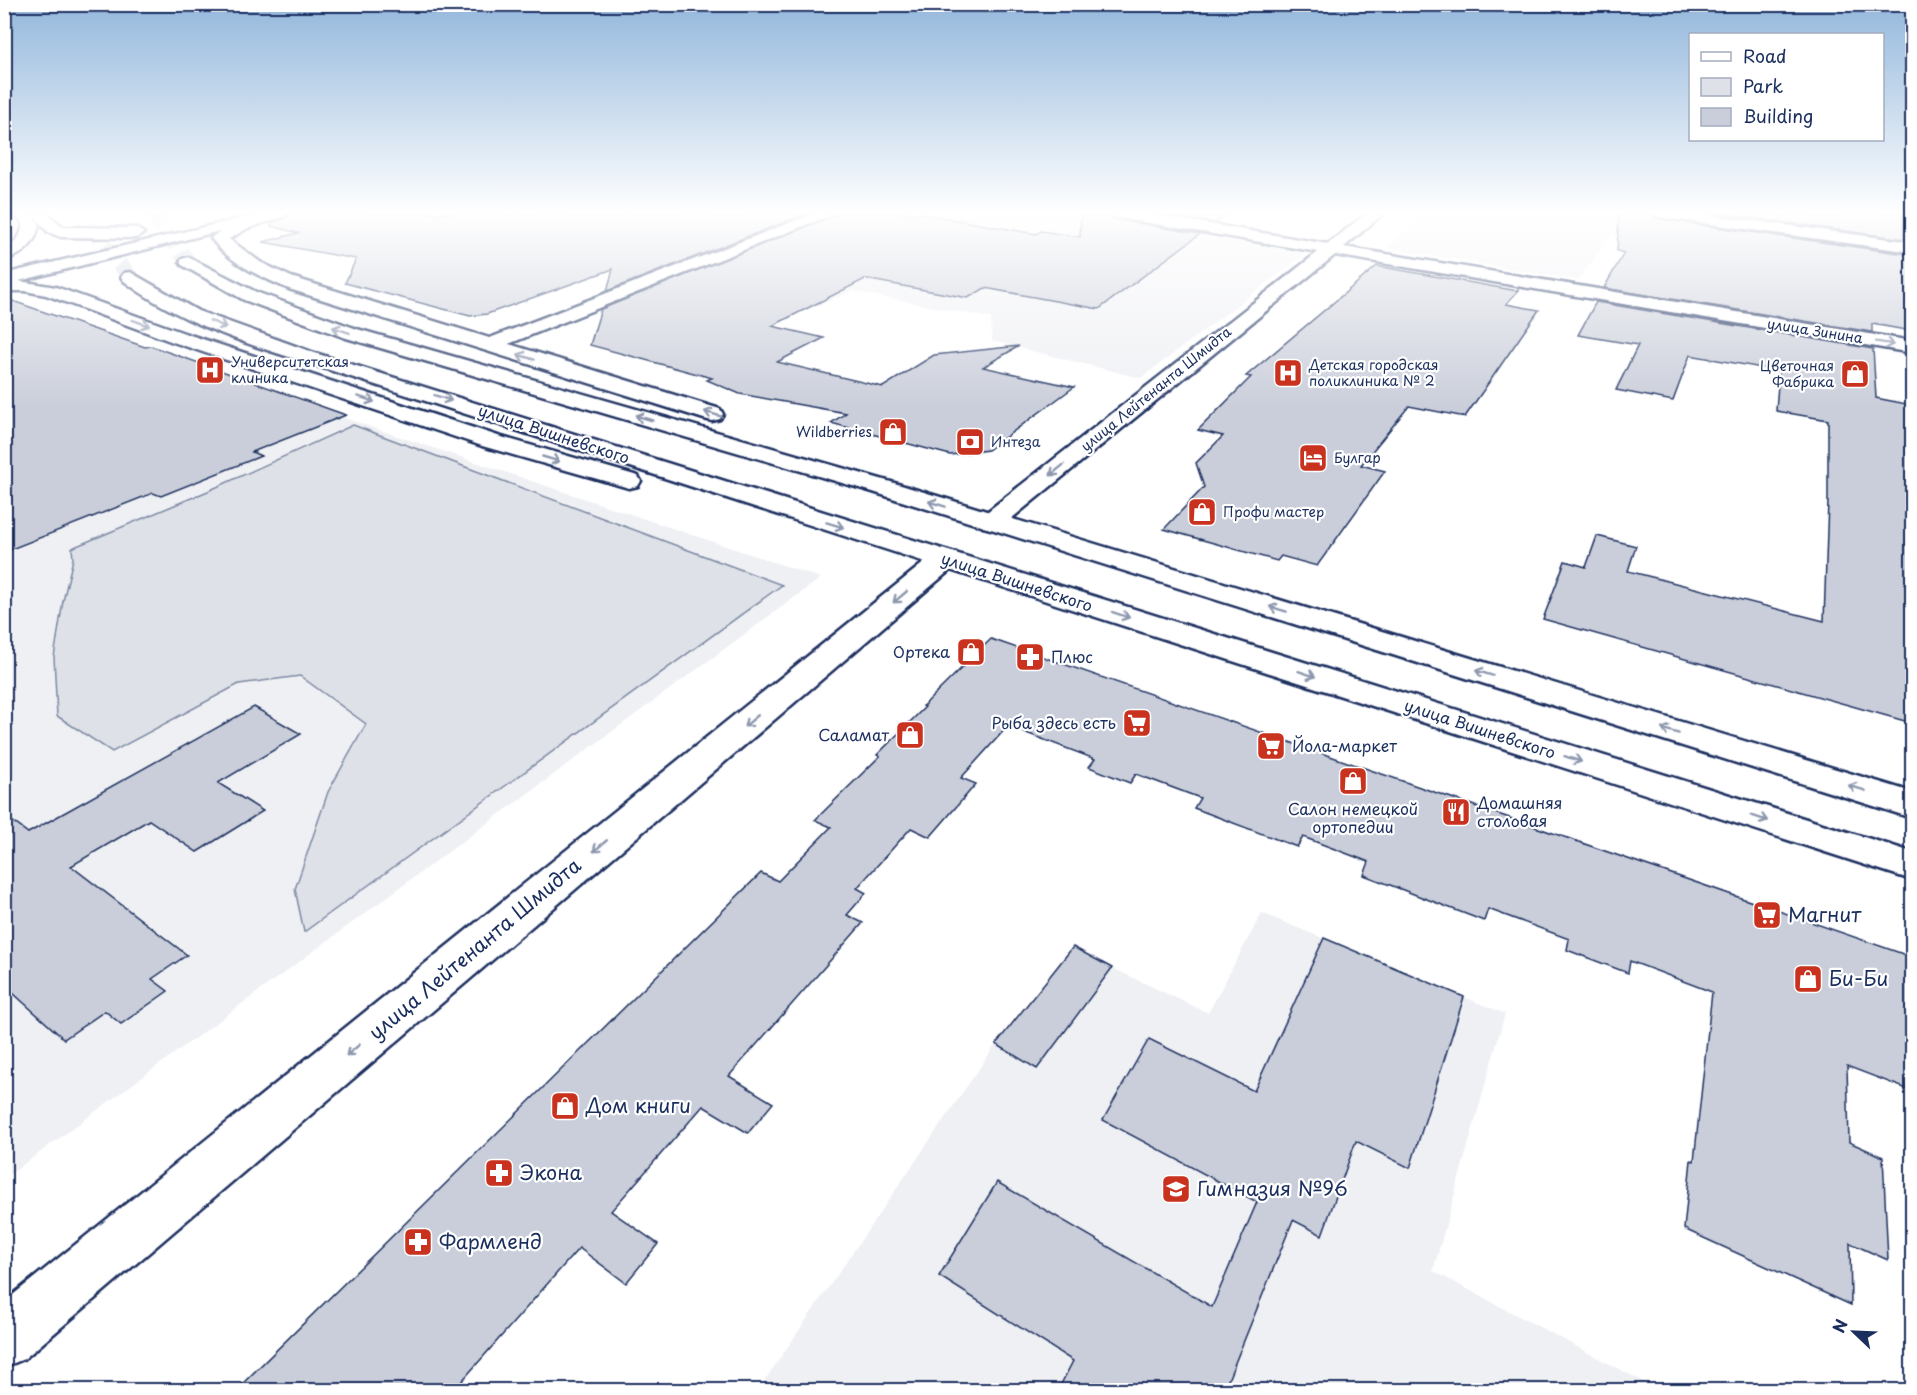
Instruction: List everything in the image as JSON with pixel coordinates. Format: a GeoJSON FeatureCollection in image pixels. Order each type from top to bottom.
{"type":"FeatureCollection","features":[{"type":"Feature","properties":{"kind":"main road","name":"улица Вишневского"},"geometry":{"type":"LineString","coordinates":[[131,278],[149,292],[243,334],[779,507],[1912,866]]}},
{"type":"Feature","properties":{"kind":"main road"},"geometry":{"type":"LineString","coordinates":[[217,278],[250,296],[350,333],[882,487],[1912,806]]}},
{"type":"Feature","properties":{"kind":"main road"},"geometry":{"type":"LineString","coordinates":[[278,278],[734,421]]}},
{"type":"Feature","properties":{"kind":"main road"},"geometry":{"type":"LineString","coordinates":[[489,345],[662,278]]}},
{"type":"Feature","properties":{"kind":"main road","name":"улица Лейтенанта Шмидта"},"geometry":{"type":"LineString","coordinates":[[992,521],[1294,278]]}},
{"type":"Feature","properties":{"kind":"main road","name":"улица Зинина"},"geometry":{"type":"LineString","coordinates":[[1508,278],[1912,347]]}},
{"type":"Feature","properties":{"kind":"main road"},"geometry":{"type":"LineString","coordinates":[[4,286],[25,286],[50,291],[180,338],[490,441],[623,480],[645,486],[779,507]]}},
{"type":"Feature","properties":{"kind":"main road"},"geometry":{"type":"LineString","coordinates":[[787,439],[882,487]]}},
{"type":"Feature","properties":{"kind":"main road","name":"улица Лейтенанта Шмидта"},"geometry":{"type":"LineString","coordinates":[[4,1339],[946,559]]}},
{"type":"Feature","properties":{"kind":"shaded area"},"geometry":{"type":"Polygon","coordinates":[[[1273,278],[1141,378],[992,341],[991,318],[852,291],[803,312],[654,279],[1273,278]]]}},
{"type":"Feature","properties":{"kind":"shaded area"},"geometry":{"type":"Polygon","coordinates":[[[4,368],[329,413],[821,578],[5,1178],[4,368]]]}},
{"type":"Feature","properties":{"kind":"shaded area","name":"Гимназия №96"},"geometry":{"type":"Polygon","coordinates":[[[1262,913],[1505,1014],[1433,1271],[1659,1390],[758,1390],[996,1044],[1073,947],[1208,1013],[1262,913]]]}},
{"type":"Feature","properties":{"kind":"green space"},"geometry":{"type":"Polygon","coordinates":[[[353,425],[782,585],[304,932],[295,889],[328,792],[366,724],[300,676],[239,684],[112,752],[57,716],[54,657],[63,601],[73,559],[72,548],[208,491],[353,425]]]}},
{"type":"Feature","properties":{"kind":"building"},"geometry":{"type":"Polygon","coordinates":[[[347,278],[588,278],[487,314],[470,316],[345,283],[347,278]]]}},
{"type":"Feature","properties":{"kind":"building"},"geometry":{"type":"Polygon","coordinates":[[[611,278],[640,278],[607,291],[611,278]]]}},
{"type":"Feature","properties":{"kind":"building"},"geometry":{"type":"Polygon","coordinates":[[[677,278],[1141,278],[1099,309],[985,288],[968,298],[865,279],[772,326],[824,338],[777,362],[883,387],[934,355],[1019,346],[983,367],[1074,387],[988,450],[950,455],[831,423],[846,413],[740,394],[707,380],[712,378],[590,345],[601,309],[677,278]]]}},
{"type":"Feature","properties":{"kind":"building"},"geometry":{"type":"Polygon","coordinates":[[[1363,278],[1445,278],[1518,291],[1506,304],[1539,310],[1465,417],[1409,406],[1361,465],[1385,471],[1317,566],[1281,556],[1277,561],[1164,529],[1204,487],[1196,463],[1223,436],[1198,430],[1251,377],[1246,376],[1363,278]]]}},
{"type":"Feature","properties":{"kind":"building"},"geometry":{"type":"Polygon","coordinates":[[[1610,278],[1912,278],[1912,331],[1872,324],[1872,332],[1604,288],[1610,278]]]}},
{"type":"Feature","properties":{"kind":"building"},"geometry":{"type":"Polygon","coordinates":[[[4,298],[145,347],[151,346],[346,415],[252,452],[261,456],[161,496],[153,493],[4,552],[4,298]]]}},
{"type":"Feature","properties":{"kind":"building"},"geometry":{"type":"Polygon","coordinates":[[[1596,302],[1873,349],[1876,398],[1912,405],[1912,723],[1543,619],[1565,561],[1586,567],[1597,536],[1636,546],[1628,571],[1824,621],[1828,420],[1776,411],[1779,371],[1690,355],[1673,401],[1616,390],[1638,345],[1578,335],[1596,302]]]}},
{"type":"Feature","properties":{"kind":"building"},"geometry":{"type":"Polygon","coordinates":[[[991,639],[1912,957],[1912,1091],[1847,1066],[1849,1142],[1883,1157],[1888,1260],[1850,1243],[1851,1305],[1684,1229],[1691,1160],[1694,1161],[1712,992],[1630,961],[1628,973],[1567,950],[1569,939],[1488,909],[1484,921],[1364,875],[1369,862],[1303,837],[1297,847],[1194,808],[1200,798],[1136,774],[1130,783],[1089,767],[1095,759],[1008,726],[961,778],[976,784],[930,837],[911,828],[857,888],[866,893],[847,915],[863,923],[729,1076],[773,1103],[748,1133],[703,1106],[611,1211],[658,1244],[626,1283],[579,1248],[454,1390],[236,1390],[761,873],[778,881],[831,827],[815,820],[880,756],[877,755],[925,707],[923,706],[991,639]]]}},
{"type":"Feature","properties":{"kind":"building"},"geometry":{"type":"Polygon","coordinates":[[[254,707],[301,734],[218,783],[263,811],[197,852],[149,820],[71,866],[187,955],[152,979],[168,991],[121,1024],[105,1011],[64,1039],[4,985],[4,815],[28,833],[254,707]]]}},
{"type":"Feature","properties":{"kind":"building"},"geometry":{"type":"Polygon","coordinates":[[[1324,938],[1464,997],[1410,1168],[1356,1141],[1322,1235],[1293,1220],[1224,1390],[1058,1390],[1073,1361],[939,1276],[997,1182],[1212,1307],[1257,1202],[1103,1120],[1149,1039],[1254,1091],[1324,938]]]}},
{"type":"Feature","properties":{"kind":"building"},"geometry":{"type":"Polygon","coordinates":[[[1073,947],[1112,968],[1037,1069],[996,1044],[1073,947]]]}},
{"type":"Feature","properties":{"kind":"place","name":"Университетская клиника"},"geometry":{"type":"Point","coordinates":[210,370]}},
{"type":"Feature","properties":{"kind":"place","name":"Детская городская поликлиника № 2"},"geometry":{"type":"Point","coordinates":[1288,373]}},
{"type":"Feature","properties":{"kind":"place","name":"Цветочная Фабрика"},"geometry":{"type":"Point","coordinates":[1855,374]}},
{"type":"Feature","properties":{"kind":"place","name":"Wildberries"},"geometry":{"type":"Point","coordinates":[893,432]}},
{"type":"Feature","properties":{"kind":"place","name":"Интеза"},"geometry":{"type":"Point","coordinates":[970,442]}},
{"type":"Feature","properties":{"kind":"place","name":"Булгар"},"geometry":{"type":"Point","coordinates":[1313,458]}},
{"type":"Feature","properties":{"kind":"place","name":"Профи мастер"},"geometry":{"type":"Point","coordinates":[1202,512]}},
{"type":"Feature","properties":{"kind":"place","name":"Ортека"},"geometry":{"type":"Point","coordinates":[971,652]}},
{"type":"Feature","properties":{"kind":"place","name":"Плюс"},"geometry":{"type":"Point","coordinates":[1030,657]}},
{"type":"Feature","properties":{"kind":"place","name":"Рыба здесь есть"},"geometry":{"type":"Point","coordinates":[1137,723]}},
{"type":"Feature","properties":{"kind":"place","name":"Саламат"},"geometry":{"type":"Point","coordinates":[910,735]}},
{"type":"Feature","properties":{"kind":"place","name":"Йола-маркет"},"geometry":{"type":"Point","coordinates":[1271,746]}},
{"type":"Feature","properties":{"kind":"place","name":"Салон немецкой ортопедии"},"geometry":{"type":"Point","coordinates":[1353,781]}},
{"type":"Feature","properties":{"kind":"place","name":"Домашняя столовая"},"geometry":{"type":"Point","coordinates":[1456,812]}},
{"type":"Feature","properties":{"kind":"place","name":"Магнит"},"geometry":{"type":"Point","coordinates":[1767,915]}},
{"type":"Feature","properties":{"kind":"place","name":"Би-Би"},"geometry":{"type":"Point","coordinates":[1808,979]}},
{"type":"Feature","properties":{"kind":"place","name":"Дом книги"},"geometry":{"type":"Point","coordinates":[565,1106]}},
{"type":"Feature","properties":{"kind":"place","name":"Экона"},"geometry":{"type":"Point","coordinates":[499,1173]}},
{"type":"Feature","properties":{"kind":"place","name":"Гимназия №96"},"geometry":{"type":"Point","coordinates":[1176,1189]}},
{"type":"Feature","properties":{"kind":"place","name":"Фармленд"},"geometry":{"type":"Point","coordinates":[418,1242]}}]}
